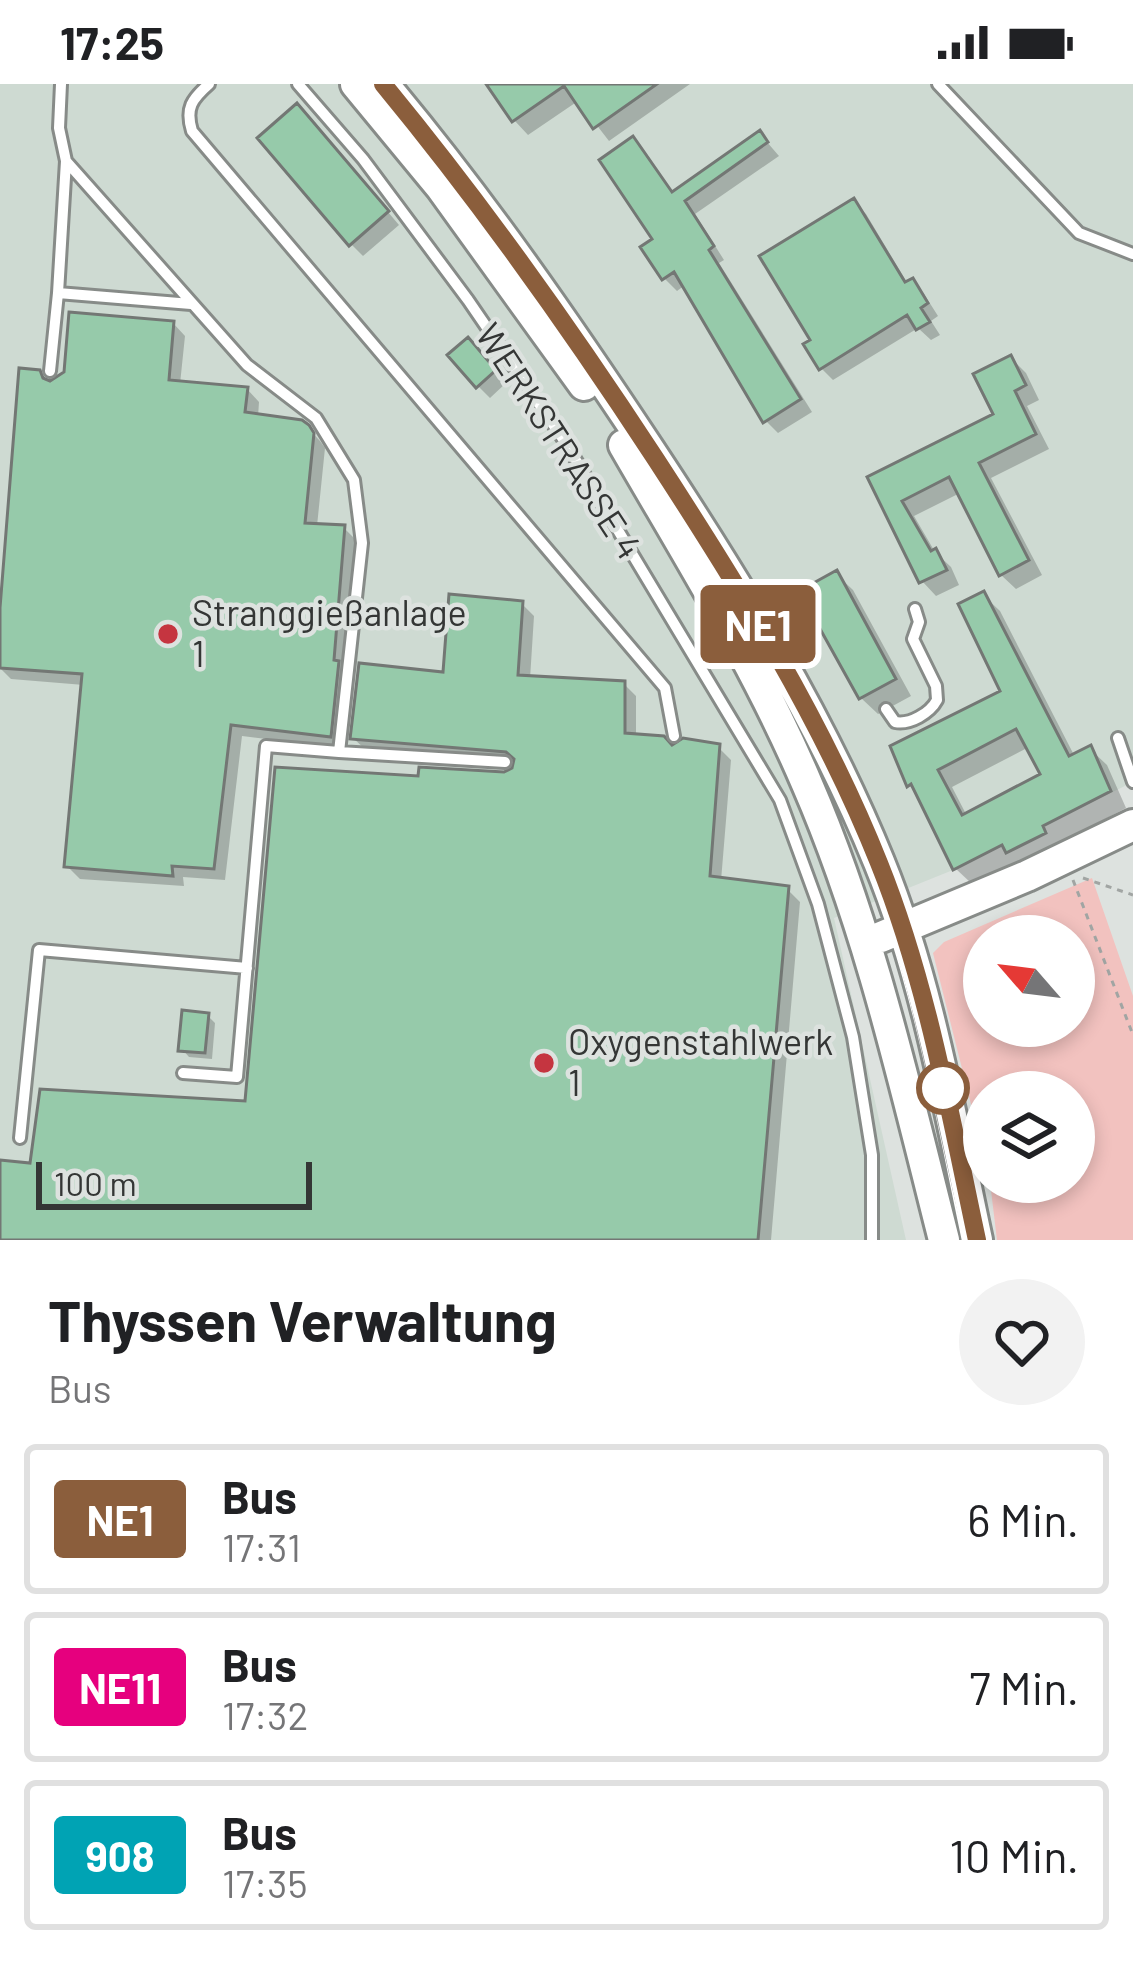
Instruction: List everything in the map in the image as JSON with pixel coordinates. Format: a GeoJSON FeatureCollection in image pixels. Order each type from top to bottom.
{"type":"FeatureCollection","features":[{"type":"Feature","properties":{"kind":"main road"},"geometry":{"type":"LineString","coordinates":[[356,84],[441,187],[610,423],[785,734],[865,944],[944,1240]]}},
{"type":"Feature","properties":{"kind":"main road"},"geometry":{"type":"LineString","coordinates":[[383,84],[518,253],[700,529],[828,749],[881,867],[900,928],[930,1031],[977,1240]]}},
{"type":"Feature","properties":{"kind":"main road"},"geometry":{"type":"LineString","coordinates":[[865,944],[1027,877],[1133,825]]}},
{"type":"Feature","properties":{"kind":"lane"},"geometry":{"type":"LineString","coordinates":[[50,370],[66,160],[59,128],[61,84]]}},
{"type":"Feature","properties":{"kind":"lane"},"geometry":{"type":"LineString","coordinates":[[209,84],[192,100],[188,116],[192,131],[664,688],[674,736]]}},
{"type":"Feature","properties":{"kind":"lane","name":"WERKSTRASSE 4"},"geometry":{"type":"LineString","coordinates":[[298,84],[376,176],[565,442],[780,800],[818,904],[853,1037],[872,1155],[872,1240]]}},
{"type":"Feature","properties":{"kind":"lane"},"geometry":{"type":"LineString","coordinates":[[938,84],[1079,233],[1133,254]]}},
{"type":"Feature","properties":{"kind":"lane"},"geometry":{"type":"LineString","coordinates":[[66,160],[247,364],[316,418],[354,480],[362,543],[339,752]]}},
{"type":"Feature","properties":{"kind":"lane"},"geometry":{"type":"LineString","coordinates":[[58,293],[191,304]]}},
{"type":"Feature","properties":{"kind":"lane"},"geometry":{"type":"LineString","coordinates":[[886,709],[896,722],[904,723],[929,711],[937,700],[936,686],[914,644],[919,622],[916,609]]}},
{"type":"Feature","properties":{"kind":"lane"},"geometry":{"type":"LineString","coordinates":[[1118,738],[1133,782]]}},
{"type":"Feature","properties":{"kind":"lane"},"geometry":{"type":"LineString","coordinates":[[182,1073],[237,1077],[266,746],[505,762]]}},
{"type":"Feature","properties":{"kind":"lane"},"geometry":{"type":"LineString","coordinates":[[20,1138],[39,950],[247,968]]}},
{"type":"Feature","properties":{"kind":"path"},"geometry":{"type":"LineString","coordinates":[[1132,1030],[1070,874],[1133,895]]}},
{"type":"Feature","properties":{"kind":"shaded area"},"geometry":{"type":"Polygon","coordinates":[[[0,84],[1133,84],[1133,782],[953,870],[834,918],[906,1240],[0,1240],[0,84]]]}},
{"type":"Feature","properties":{"kind":"shaded area"},"geometry":{"type":"Polygon","coordinates":[[[1092,878],[1133,996],[1133,1240],[997,1240],[993,1203],[1095,1203],[1095,1071],[963,1072],[933,953],[963,934],[963,1047],[1095,1047],[1095,915],[1006,915],[1092,878]]]}},
{"type":"Feature","properties":{"kind":"building"},"geometry":{"type":"Polygon","coordinates":[[[486,84],[657,84],[593,129],[564,86],[512,122],[486,84]]]}},
{"type":"Feature","properties":{"kind":"building"},"geometry":{"type":"Polygon","coordinates":[[[297,103],[389,211],[349,246],[257,138],[297,103]]]}},
{"type":"Feature","properties":{"kind":"building"},"geometry":{"type":"Polygon","coordinates":[[[760,130],[768,142],[685,201],[714,246],[709,250],[801,399],[763,423],[674,272],[662,280],[640,247],[652,239],[599,160],[633,136],[672,192],[760,130]]]}},
{"type":"Feature","properties":{"kind":"building"},"geometry":{"type":"Polygon","coordinates":[[[854,198],[905,282],[913,278],[928,303],[921,308],[930,322],[916,330],[907,315],[819,370],[803,344],[810,340],[759,256],[854,198]]]}},
{"type":"Feature","properties":{"kind":"building","name":"Stranggießanlage 1"},"geometry":{"type":"Polygon","coordinates":[[[69,312],[174,321],[169,380],[248,387],[245,412],[309,425],[314,433],[305,523],[345,525],[331,737],[231,725],[214,869],[172,866],[173,876],[64,867],[82,674],[0,668],[0,608],[19,368],[40,370],[50,381],[64,372],[69,312]]]}},
{"type":"Feature","properties":{"kind":"building"},"geometry":{"type":"Polygon","coordinates":[[[468,337],[496,370],[476,388],[447,355],[468,337]]]}},
{"type":"Feature","properties":{"kind":"building"},"geometry":{"type":"Polygon","coordinates":[[[1011,355],[1026,385],[1015,391],[1036,434],[979,463],[1029,560],[999,576],[949,477],[902,501],[947,570],[919,583],[867,477],[993,414],[973,374],[1011,355]]]}},
{"type":"Feature","properties":{"kind":"building"},"geometry":{"type":"Polygon","coordinates":[[[837,570],[896,679],[859,699],[799,591],[837,570]]]}},
{"type":"Feature","properties":{"kind":"building"},"geometry":{"type":"Polygon","coordinates":[[[984,591],[1069,756],[1091,745],[1111,791],[1043,826],[1046,833],[1006,853],[1002,845],[953,870],[890,746],[1000,691],[958,604],[984,591]],[[1016,729],[938,770],[962,815],[1040,774],[1016,729]]]}},
{"type":"Feature","properties":{"kind":"building","name":"Oxygenstahlwerk 1"},"geometry":{"type":"Polygon","coordinates":[[[449,594],[523,601],[518,675],[625,681],[625,733],[664,736],[672,745],[683,738],[720,744],[710,876],[789,886],[758,1240],[0,1240],[0,1160],[30,1163],[40,1089],[245,1101],[275,767],[418,776],[419,767],[504,772],[512,768],[514,759],[506,752],[350,739],[359,663],[443,672],[449,594]]]}},
{"type":"Feature","properties":{"kind":"building"},"geometry":{"type":"Polygon","coordinates":[[[182,1010],[209,1013],[205,1053],[178,1051],[182,1010]]]}},
{"type":"Feature","properties":{"kind":"tram line"},"geometry":{"type":"LineString","coordinates":[[376,84],[471,202],[604,387],[726,580],[809,731],[863,848],[892,931],[966,1240]]}},
{"type":"Feature","properties":{"kind":"bus line","name":"NE1"},"geometry":{"type":"LineString","coordinates":[[383,84],[457,172],[566,322],[689,510],[828,749],[881,867],[915,974],[977,1240]]}},
{"type":"Feature","properties":{"kind":"place","name":"Stranggießanlage 1"},"geometry":{"type":"Point","coordinates":[168,634]}},
{"type":"Feature","properties":{"kind":"place","name":"Oxygenstahlwerk 1"},"geometry":{"type":"Point","coordinates":[544,1063]}}]}
